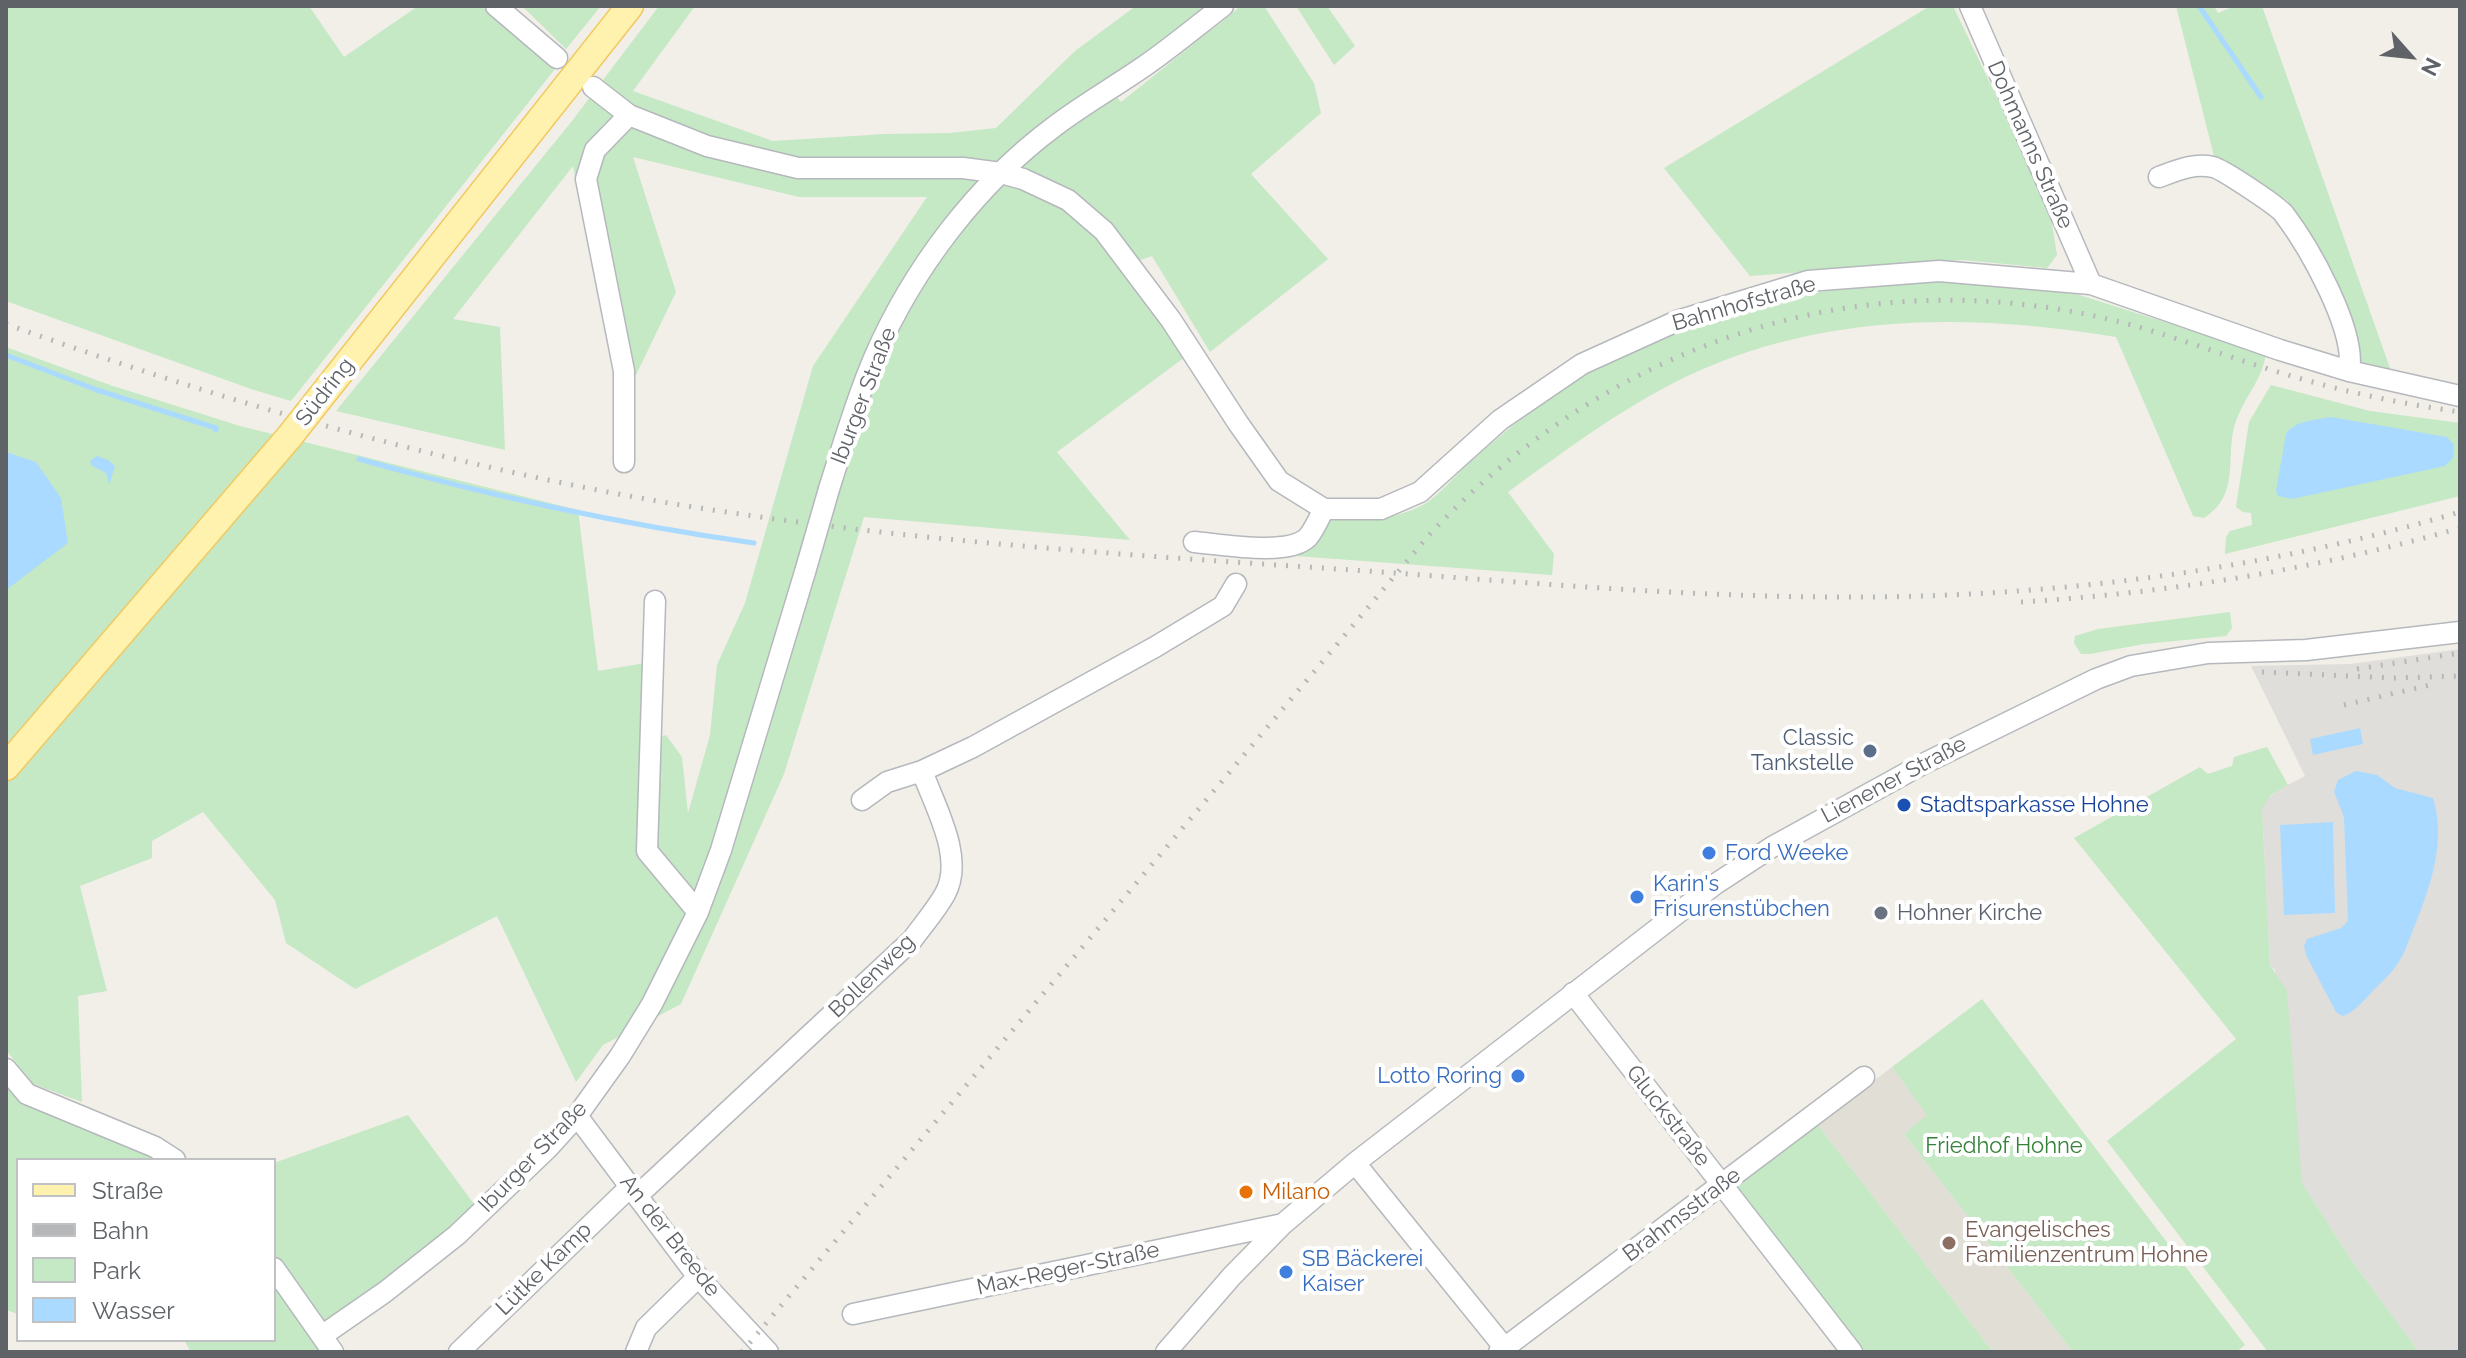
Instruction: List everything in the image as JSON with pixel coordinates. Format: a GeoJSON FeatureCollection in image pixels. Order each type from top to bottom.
{"type":"FeatureCollection","features":[{"type":"Feature","properties":{"kind":"main road","name":"Südring"},"geometry":{"type":"LineString","coordinates":[[6,767],[290,436],[630,6]]}},
{"type":"Feature","properties":{"kind":"street"},"geometry":{"type":"LineString","coordinates":[[496,6],[557,58]]}},
{"type":"Feature","properties":{"kind":"street","name":"Iburger Straße"},"geometry":{"type":"LineString","coordinates":[[328,1344],[385,1292],[457,1235],[548,1148],[577,1116],[652,1004],[698,912],[721,850],[858,400],[896,312],[923,268],[960,218],[1001,173],[1054,127],[1148,64],[1223,6]]}},
{"type":"Feature","properties":{"kind":"street","name":"Dohmanns Straße"},"geometry":{"type":"LineString","coordinates":[[1970,6],[2091,284]]}},
{"type":"Feature","properties":{"kind":"street"},"geometry":{"type":"LineString","coordinates":[[593,87],[629,115],[707,146],[798,168],[963,168],[1023,179],[1068,200],[1104,231],[1171,320],[1279,481],[1324,509],[1307,538],[1293,546],[1194,542]]}},
{"type":"Feature","properties":{"kind":"street"},"geometry":{"type":"LineString","coordinates":[[624,462],[624,371],[586,179],[595,150],[629,115]]}},
{"type":"Feature","properties":{"kind":"street"},"geometry":{"type":"LineString","coordinates":[[2159,177],[2192,165],[2216,167],[2283,211],[2341,318],[2351,354],[2349,371]]}},
{"type":"Feature","properties":{"kind":"street","name":"Bahnhofstraße"},"geometry":{"type":"LineString","coordinates":[[1324,509],[1381,509],[1420,492],[1500,420],[1582,364],[1677,321],[1808,281],[1939,271],[2091,284],[2349,371],[2460,396]]}},
{"type":"Feature","properties":{"kind":"street"},"geometry":{"type":"LineString","coordinates":[[862,800],[887,782],[922,771],[973,747],[1155,647],[1223,606],[1236,584]]}},
{"type":"Feature","properties":{"kind":"street"},"geometry":{"type":"LineString","coordinates":[[655,601],[647,851],[698,912]]}},
{"type":"Feature","properties":{"kind":"street","name":"Lienener Straße"},"geometry":{"type":"LineString","coordinates":[[1166,1352],[1232,1276],[1283,1224],[1355,1163],[1714,885],[1772,847],[1953,749],[2131,666],[2173,657],[2306,650],[2460,632]]}},
{"type":"Feature","properties":{"kind":"street","name":"Bollenweg"},"geometry":{"type":"LineString","coordinates":[[633,1191],[912,940],[946,893],[954,867],[922,771]]}},
{"type":"Feature","properties":{"kind":"street","name":"Gluckstraße"},"geometry":{"type":"LineString","coordinates":[[1573,993],[1852,1352]]}},
{"type":"Feature","properties":{"kind":"street"},"geometry":{"type":"LineString","coordinates":[[6,1069],[27,1094],[155,1147],[172,1158]]}},
{"type":"Feature","properties":{"kind":"street","name":"Brahmsstraße"},"geometry":{"type":"LineString","coordinates":[[1504,1350],[1864,1077]]}},
{"type":"Feature","properties":{"kind":"street","name":"An der Breede"},"geometry":{"type":"LineString","coordinates":[[577,1116],[698,1277],[768,1352]]}},
{"type":"Feature","properties":{"kind":"street"},"geometry":{"type":"LineString","coordinates":[[1355,1163],[1504,1350]]}},
{"type":"Feature","properties":{"kind":"street","name":"Lütke Kamp"},"geometry":{"type":"LineString","coordinates":[[459,1352],[633,1191]]}},
{"type":"Feature","properties":{"kind":"street","name":"Max-Reger-Straße"},"geometry":{"type":"LineString","coordinates":[[853,1314],[1283,1224]]}},
{"type":"Feature","properties":{"kind":"street"},"geometry":{"type":"LineString","coordinates":[[276,1271],[328,1344]]}},
{"type":"Feature","properties":{"kind":"street"},"geometry":{"type":"LineString","coordinates":[[636,1352],[646,1328],[698,1277]]}},
{"type":"Feature","properties":{"kind":"shaded area"},"geometry":{"type":"Polygon","coordinates":[[[2460,649],[2460,1352],[2419,1352],[2352,1261],[2302,1183],[2275,970],[2270,965],[2262,808],[2265,801],[2278,790],[2305,776],[2251,666],[2351,664],[2460,649]]]}},
{"type":"Feature","properties":{"kind":"shaded area","name":"Evangelisches Familienzentrum Hohne"},"geometry":{"type":"Polygon","coordinates":[[[1892,1067],[1928,1115],[1904,1134],[2073,1352],[1993,1352],[1817,1124],[1892,1067]]]}},
{"type":"Feature","properties":{"kind":"green space"},"geometry":{"type":"Polygon","coordinates":[[[6,6],[309,6],[344,57],[418,6],[481,6],[555,69],[291,401],[6,301],[6,6]]]}},
{"type":"Feature","properties":{"kind":"green space"},"geometry":{"type":"Polygon","coordinates":[[[522,6],[601,6],[566,49],[522,6]]]}},
{"type":"Feature","properties":{"kind":"green space"},"geometry":{"type":"Polygon","coordinates":[[[659,6],[695,6],[633,91],[773,141],[996,128],[1075,51],[1136,6],[1209,6],[1105,85],[1121,102],[1241,6],[1264,6],[1314,83],[1321,113],[1251,174],[1328,259],[1210,352],[1152,256],[1118,268],[1185,357],[1057,452],[1130,540],[864,517],[784,774],[681,1004],[603,1045],[576,1082],[497,916],[355,989],[286,943],[275,900],[203,812],[152,841],[152,858],[80,886],[107,991],[78,996],[82,1102],[33,1084],[6,1050],[6,347],[110,385],[240,426],[578,510],[598,671],[645,663],[645,742],[666,735],[682,757],[688,813],[710,735],[717,665],[745,603],[813,366],[927,197],[799,197],[633,157],[676,292],[636,375],[616,387],[573,166],[453,319],[500,327],[505,450],[336,411],[572,121],[659,6]]]}},
{"type":"Feature","properties":{"kind":"green space"},"geometry":{"type":"Polygon","coordinates":[[[1296,6],[1327,6],[1355,46],[1334,65],[1296,6]]]}},
{"type":"Feature","properties":{"kind":"green space"},"geometry":{"type":"Polygon","coordinates":[[[1930,6],[1953,6],[2049,206],[2057,255],[2047,268],[1963,260],[1750,276],[1664,168],[1930,6]]]}},
{"type":"Feature","properties":{"kind":"green space"},"geometry":{"type":"Polygon","coordinates":[[[2176,6],[2214,6],[2218,13],[2235,6],[2262,6],[2391,371],[2361,364],[2347,314],[2330,275],[2287,200],[2215,160],[2176,6]]]}},
{"type":"Feature","properties":{"kind":"green space"},"geometry":{"type":"Polygon","coordinates":[[[1942,281],[2076,294],[2266,354],[2261,372],[2238,416],[2228,484],[2216,508],[2204,518],[2193,516],[2116,337],[2011,324],[1906,323],[1803,337],[1753,350],[1703,369],[1626,410],[1555,458],[1508,492],[1554,554],[1552,575],[1296,556],[1309,513],[1337,519],[1366,520],[1394,516],[1421,506],[1495,440],[1546,400],[1592,371],[1675,332],[1740,309],[1806,294],[1874,285],[1942,281]]]}},
{"type":"Feature","properties":{"kind":"green space"},"geometry":{"type":"Polygon","coordinates":[[[2271,385],[2370,411],[2460,423],[2460,496],[2225,554],[2226,537],[2230,531],[2252,525],[2251,513],[2236,507],[2249,422],[2271,385]]]}},
{"type":"Feature","properties":{"kind":"green space"},"geometry":{"type":"Polygon","coordinates":[[[2230,612],[2232,628],[2226,636],[2144,644],[2090,654],[2081,654],[2074,643],[2075,636],[2098,629],[2230,612]]]}},
{"type":"Feature","properties":{"kind":"green space"},"geometry":{"type":"Polygon","coordinates":[[[2267,747],[2288,785],[2271,795],[2262,808],[2270,965],[2287,991],[2302,1183],[2352,1261],[2419,1352],[2268,1352],[2107,1141],[2236,1039],[2074,838],[2200,767],[2208,774],[2232,766],[2234,757],[2267,747]]]}},
{"type":"Feature","properties":{"kind":"green space","name":"Friedhof Hohne"},"geometry":{"type":"Polygon","coordinates":[[[1982,999],[2245,1345],[2236,1352],[2073,1352],[1904,1134],[1927,1115],[1892,1067],[1982,999]]]}},
{"type":"Feature","properties":{"kind":"green space"},"geometry":{"type":"Polygon","coordinates":[[[6,1081],[159,1158],[16,1158],[16,1313],[6,1310],[6,1081]]]}},
{"type":"Feature","properties":{"kind":"green space"},"geometry":{"type":"Polygon","coordinates":[[[408,1115],[480,1212],[322,1331],[276,1268],[276,1162],[408,1115]]]}},
{"type":"Feature","properties":{"kind":"green space"},"geometry":{"type":"Polygon","coordinates":[[[1817,1124],[1993,1352],[1863,1352],[1734,1188],[1817,1124]]]}},
{"type":"Feature","properties":{"kind":"green space"},"geometry":{"type":"Polygon","coordinates":[[[276,1280],[328,1352],[191,1352],[185,1342],[276,1342],[276,1280]]]}},
{"type":"Feature","properties":{"kind":"water"},"geometry":{"type":"Polygon","coordinates":[[[2331,417],[2447,437],[2454,445],[2453,458],[2445,466],[2292,499],[2278,496],[2276,491],[2286,434],[2300,423],[2331,417]]]}},
{"type":"Feature","properties":{"kind":"water"},"geometry":{"type":"Polygon","coordinates":[[[6,452],[36,462],[61,498],[68,543],[6,590],[6,452]]]}},
{"type":"Feature","properties":{"kind":"water"},"geometry":{"type":"Polygon","coordinates":[[[97,456],[115,466],[109,485],[106,473],[91,465],[90,461],[97,456]]]}},
{"type":"Feature","properties":{"kind":"water"},"geometry":{"type":"Polygon","coordinates":[[[2360,728],[2363,744],[2313,755],[2310,739],[2360,728]]]}},
{"type":"Feature","properties":{"kind":"water"},"geometry":{"type":"Polygon","coordinates":[[[2356,771],[2377,775],[2395,788],[2433,798],[2437,816],[2437,852],[2429,887],[2398,963],[2361,1003],[2342,1016],[2336,1012],[2304,946],[2307,939],[2341,928],[2348,921],[2344,817],[2334,792],[2338,780],[2356,771]]]}},
{"type":"Feature","properties":{"kind":"water"},"geometry":{"type":"Polygon","coordinates":[[[2333,822],[2335,913],[2284,915],[2280,825],[2333,822]]]}},
{"type":"Feature","properties":{"kind":"waterway"},"geometry":{"type":"LineString","coordinates":[[2199,6],[2261,97]]}},
{"type":"Feature","properties":{"kind":"waterway"},"geometry":{"type":"LineString","coordinates":[[6,355],[216,430]]}},
{"type":"Feature","properties":{"kind":"waterway"},"geometry":{"type":"LineString","coordinates":[[359,459],[555,508],[754,543]]}},
{"type":"Feature","properties":{"kind":"railway"},"geometry":{"type":"LineString","coordinates":[[742,1352],[1429,535],[1499,468],[1575,412],[1657,366],[1743,332],[1833,310],[1925,301],[2020,304],[2116,321],[2336,388],[2460,412]]}},
{"type":"Feature","properties":{"kind":"railway"},"geometry":{"type":"LineString","coordinates":[[6,324],[247,403],[491,468],[745,515],[922,537],[1100,552],[1656,591],[1771,596],[1909,596],[2068,587],[2227,566],[2306,551],[2460,512]]}},
{"type":"Feature","properties":{"kind":"railway"},"geometry":{"type":"LineString","coordinates":[[2021,602],[2132,592],[2243,577],[2352,556],[2460,528]]}},
{"type":"Feature","properties":{"kind":"railway"},"geometry":{"type":"LineString","coordinates":[[2357,669],[2460,653]]}},
{"type":"Feature","properties":{"kind":"railway"},"geometry":{"type":"LineString","coordinates":[[2262,672],[2393,678],[2460,676]]}},
{"type":"Feature","properties":{"kind":"railway"},"geometry":{"type":"LineString","coordinates":[[2344,705],[2430,685]]}},
{"type":"Feature","properties":{"kind":"place","name":"Classic Tankstelle"},"geometry":{"type":"Point","coordinates":[1870,751]}},
{"type":"Feature","properties":{"kind":"place","name":"Stadtsparkasse Hohne"},"geometry":{"type":"Point","coordinates":[1904,805]}},
{"type":"Feature","properties":{"kind":"place","name":"Ford Weeke"},"geometry":{"type":"Point","coordinates":[1709,853]}},
{"type":"Feature","properties":{"kind":"place","name":"Karin's Frisurenstübchen"},"geometry":{"type":"Point","coordinates":[1637,897]}},
{"type":"Feature","properties":{"kind":"place","name":"Hohner Kirche"},"geometry":{"type":"Point","coordinates":[1881,913]}},
{"type":"Feature","properties":{"kind":"place","name":"Lotto Roring"},"geometry":{"type":"Point","coordinates":[1518,1076]}},
{"type":"Feature","properties":{"kind":"place","name":"Milano"},"geometry":{"type":"Point","coordinates":[1246,1192]}},
{"type":"Feature","properties":{"kind":"place","name":"Evangelisches Familienzentrum Hohne"},"geometry":{"type":"Point","coordinates":[1949,1243]}},
{"type":"Feature","properties":{"kind":"place","name":"SB Bäckerei Kaiser"},"geometry":{"type":"Point","coordinates":[1286,1272]}}]}
